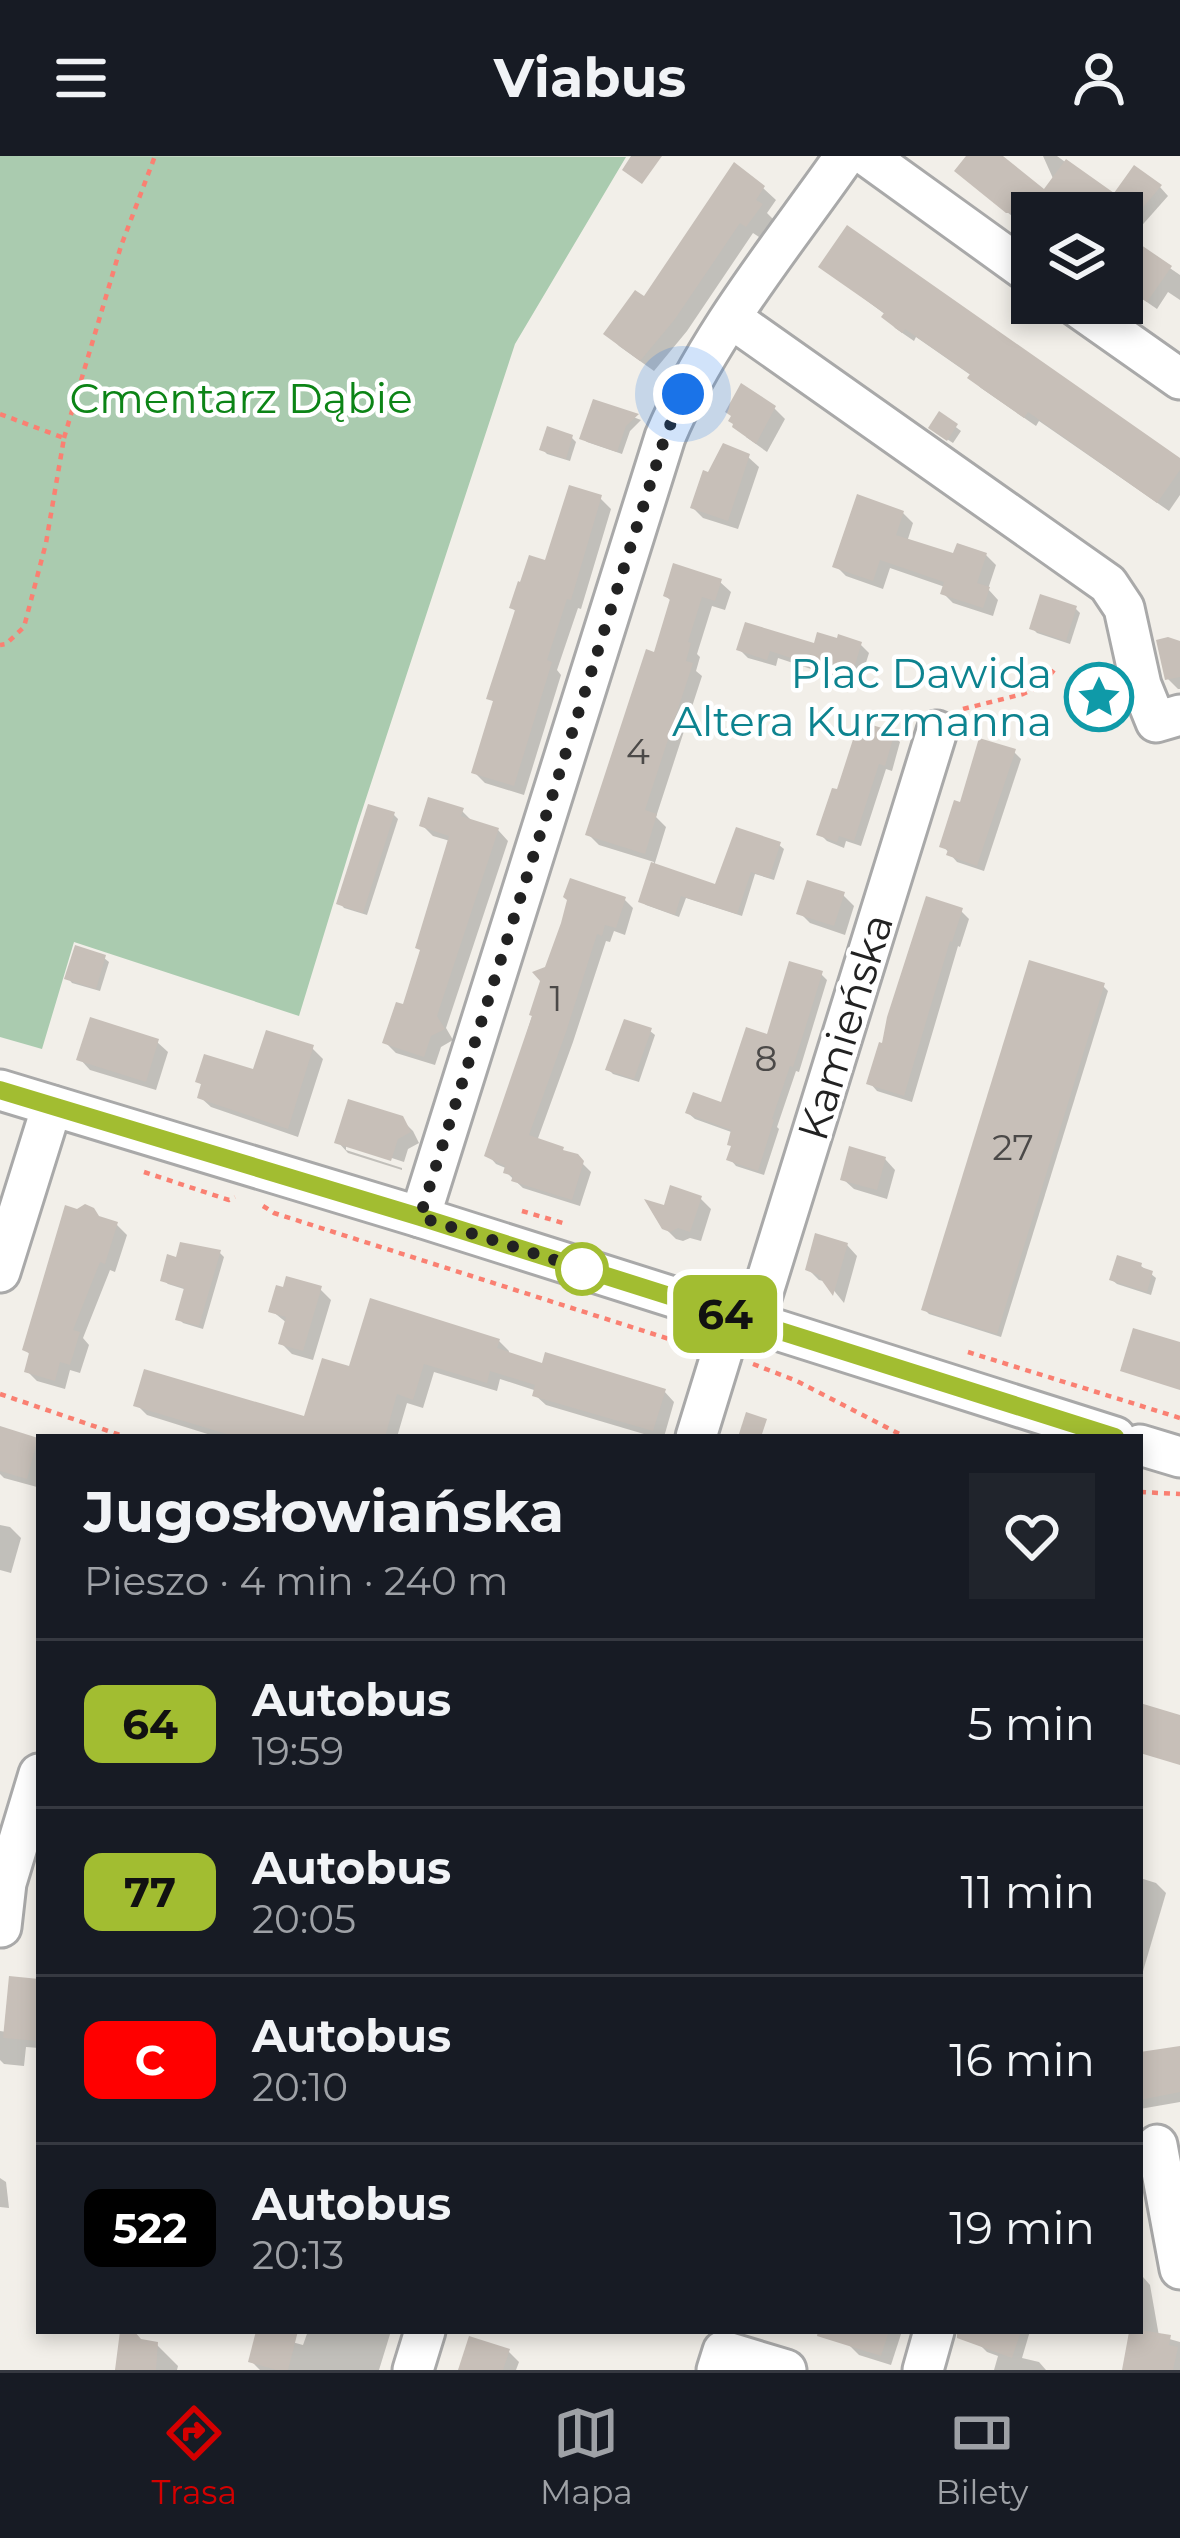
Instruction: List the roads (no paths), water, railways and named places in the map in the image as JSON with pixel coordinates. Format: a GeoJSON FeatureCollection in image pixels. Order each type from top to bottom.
{"type":"FeatureCollection","features":[{"type":"Feature","properties":{"kind":"street"},"geometry":{"type":"LineString","coordinates":[[420,1217],[665,437],[683,394],[731,318],[845,156]]}},
{"type":"Feature","properties":{"kind":"street"},"geometry":{"type":"LineString","coordinates":[[867,156],[1011,260]]}},
{"type":"Feature","properties":{"kind":"street"},"geometry":{"type":"LineString","coordinates":[[731,318],[1108,584],[1124,608],[1156,722],[1180,715]]}},
{"type":"Feature","properties":{"kind":"street"},"geometry":{"type":"LineString","coordinates":[[1102,324],[1180,379]]}},
{"type":"Feature","properties":{"kind":"street","name":"Kamieńska"},"geometry":{"type":"LineString","coordinates":[[697,1434],[722,1355],[743,1320],[937,730]]}},
{"type":"Feature","properties":{"kind":"street"},"geometry":{"type":"LineString","coordinates":[[0,1090],[1105,1434]]}},
{"type":"Feature","properties":{"kind":"street"},"geometry":{"type":"LineString","coordinates":[[0,1272],[52,1106]]}},
{"type":"Feature","properties":{"kind":"street"},"geometry":{"type":"LineString","coordinates":[[1143,1446],[1180,1457]]}},
{"type":"Feature","properties":{"kind":"street"},"geometry":{"type":"LineString","coordinates":[[36,1784],[6,1883],[0,1928],[36,1931]]}},
{"type":"Feature","properties":{"kind":"street"},"geometry":{"type":"LineString","coordinates":[[1159,2144],[1180,2269]]}},
{"type":"Feature","properties":{"kind":"street"},"geometry":{"type":"LineString","coordinates":[[413,2370],[424,2334]]}},
{"type":"Feature","properties":{"kind":"street"},"geometry":{"type":"LineString","coordinates":[[923,2370],[933,2334]]}},
{"type":"Feature","properties":{"kind":"street"},"geometry":{"type":"LineString","coordinates":[[717,2370],[723,2351],[786,2370]]}},
{"type":"Feature","properties":{"kind":"place","name":"Plac Dawida Altera Kurzmanna"},"geometry":{"type":"Point","coordinates":[1099,697]}},
{"type":"Feature","properties":{"kind":"park label","name":"Cmentarz Dąbie"},"geometry":{"type":"Point","coordinates":[241,398]}}]}
